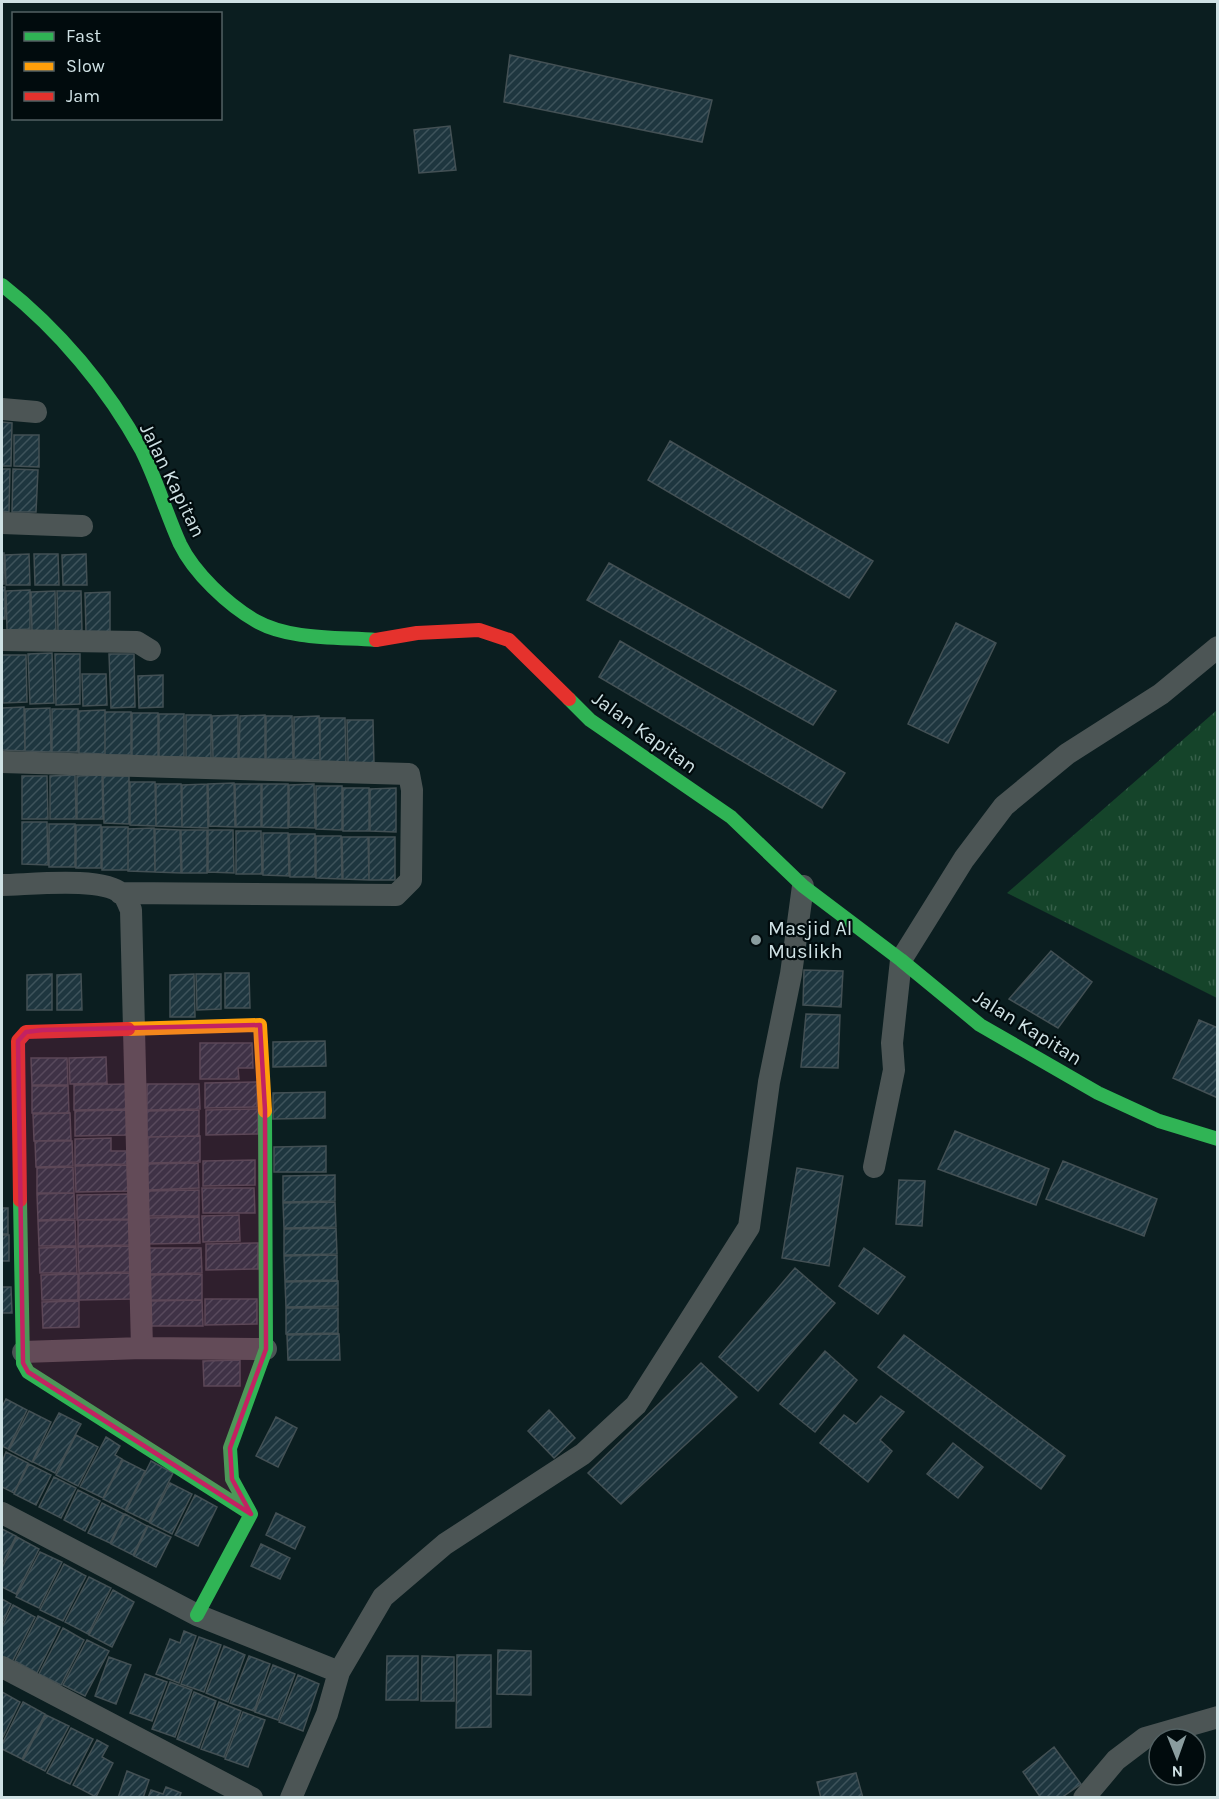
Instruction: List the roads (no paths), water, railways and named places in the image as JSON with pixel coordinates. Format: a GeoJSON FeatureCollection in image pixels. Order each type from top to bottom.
{"type":"FeatureCollection","features":[{"type":"Feature","properties":{"kind":"street","name":"Jalan Kapitan"},"geometry":{"type":"LineString","coordinates":[[2,285],[33,309],[105,391],[141,450],[163,496],[181,545],[216,592],[256,621],[281,631],[383,641],[417,633],[479,630],[508,640],[590,720],[731,817],[802,886],[901,960],[980,1025],[1098,1093],[1159,1121],[1218,1139]]}},
{"type":"Feature","properties":{"kind":"street"},"geometry":{"type":"LineString","coordinates":[[2,409],[36,412]]}},
{"type":"Feature","properties":{"kind":"street"},"geometry":{"type":"LineString","coordinates":[[2,523],[82,525]]}},
{"type":"Feature","properties":{"kind":"street"},"geometry":{"type":"LineString","coordinates":[[2,640],[137,642],[150,650]]}},
{"type":"Feature","properties":{"kind":"street"},"geometry":{"type":"LineString","coordinates":[[874,1167],[894,1070],[892,1043],[901,960],[964,859],[1004,806],[1067,754],[1161,694],[1218,648]]}},
{"type":"Feature","properties":{"kind":"street"},"geometry":{"type":"LineString","coordinates":[[2,762],[409,774],[412,790],[411,880],[396,895],[120,893],[107,886],[82,884],[2,885]]}},
{"type":"Feature","properties":{"kind":"street"},"geometry":{"type":"LineString","coordinates":[[291,1797],[327,1714],[339,1672],[383,1597],[445,1545],[583,1454],[636,1405],[749,1227],[769,1082],[791,974],[802,886]]}},
{"type":"Feature","properties":{"kind":"street"},"geometry":{"type":"LineString","coordinates":[[120,893],[131,910],[136,1028],[142,1348]]}},
{"type":"Feature","properties":{"kind":"street"},"geometry":{"type":"LineString","coordinates":[[260,1025],[265,1110],[266,1348],[230,1448],[232,1479],[251,1514],[28,1372],[23,1363],[18,1041],[26,1032],[260,1025]]}},
{"type":"Feature","properties":{"kind":"street"},"geometry":{"type":"LineString","coordinates":[[23,1352],[142,1348],[266,1348]]}},
{"type":"Feature","properties":{"kind":"street"},"geometry":{"type":"LineString","coordinates":[[2,1514],[197,1615],[339,1672]]}},
{"type":"Feature","properties":{"kind":"street"},"geometry":{"type":"LineString","coordinates":[[197,1615],[251,1514]]}},
{"type":"Feature","properties":{"kind":"street"},"geometry":{"type":"LineString","coordinates":[[2,1667],[252,1797]]}},
{"type":"Feature","properties":{"kind":"street"},"geometry":{"type":"LineString","coordinates":[[1084,1797],[1116,1760],[1144,1738],[1218,1717]]}},
{"type":"Feature","properties":{"kind":"place","name":"Masjid Al Muslikh"},"geometry":{"type":"Point","coordinates":[756,940]}}]}
